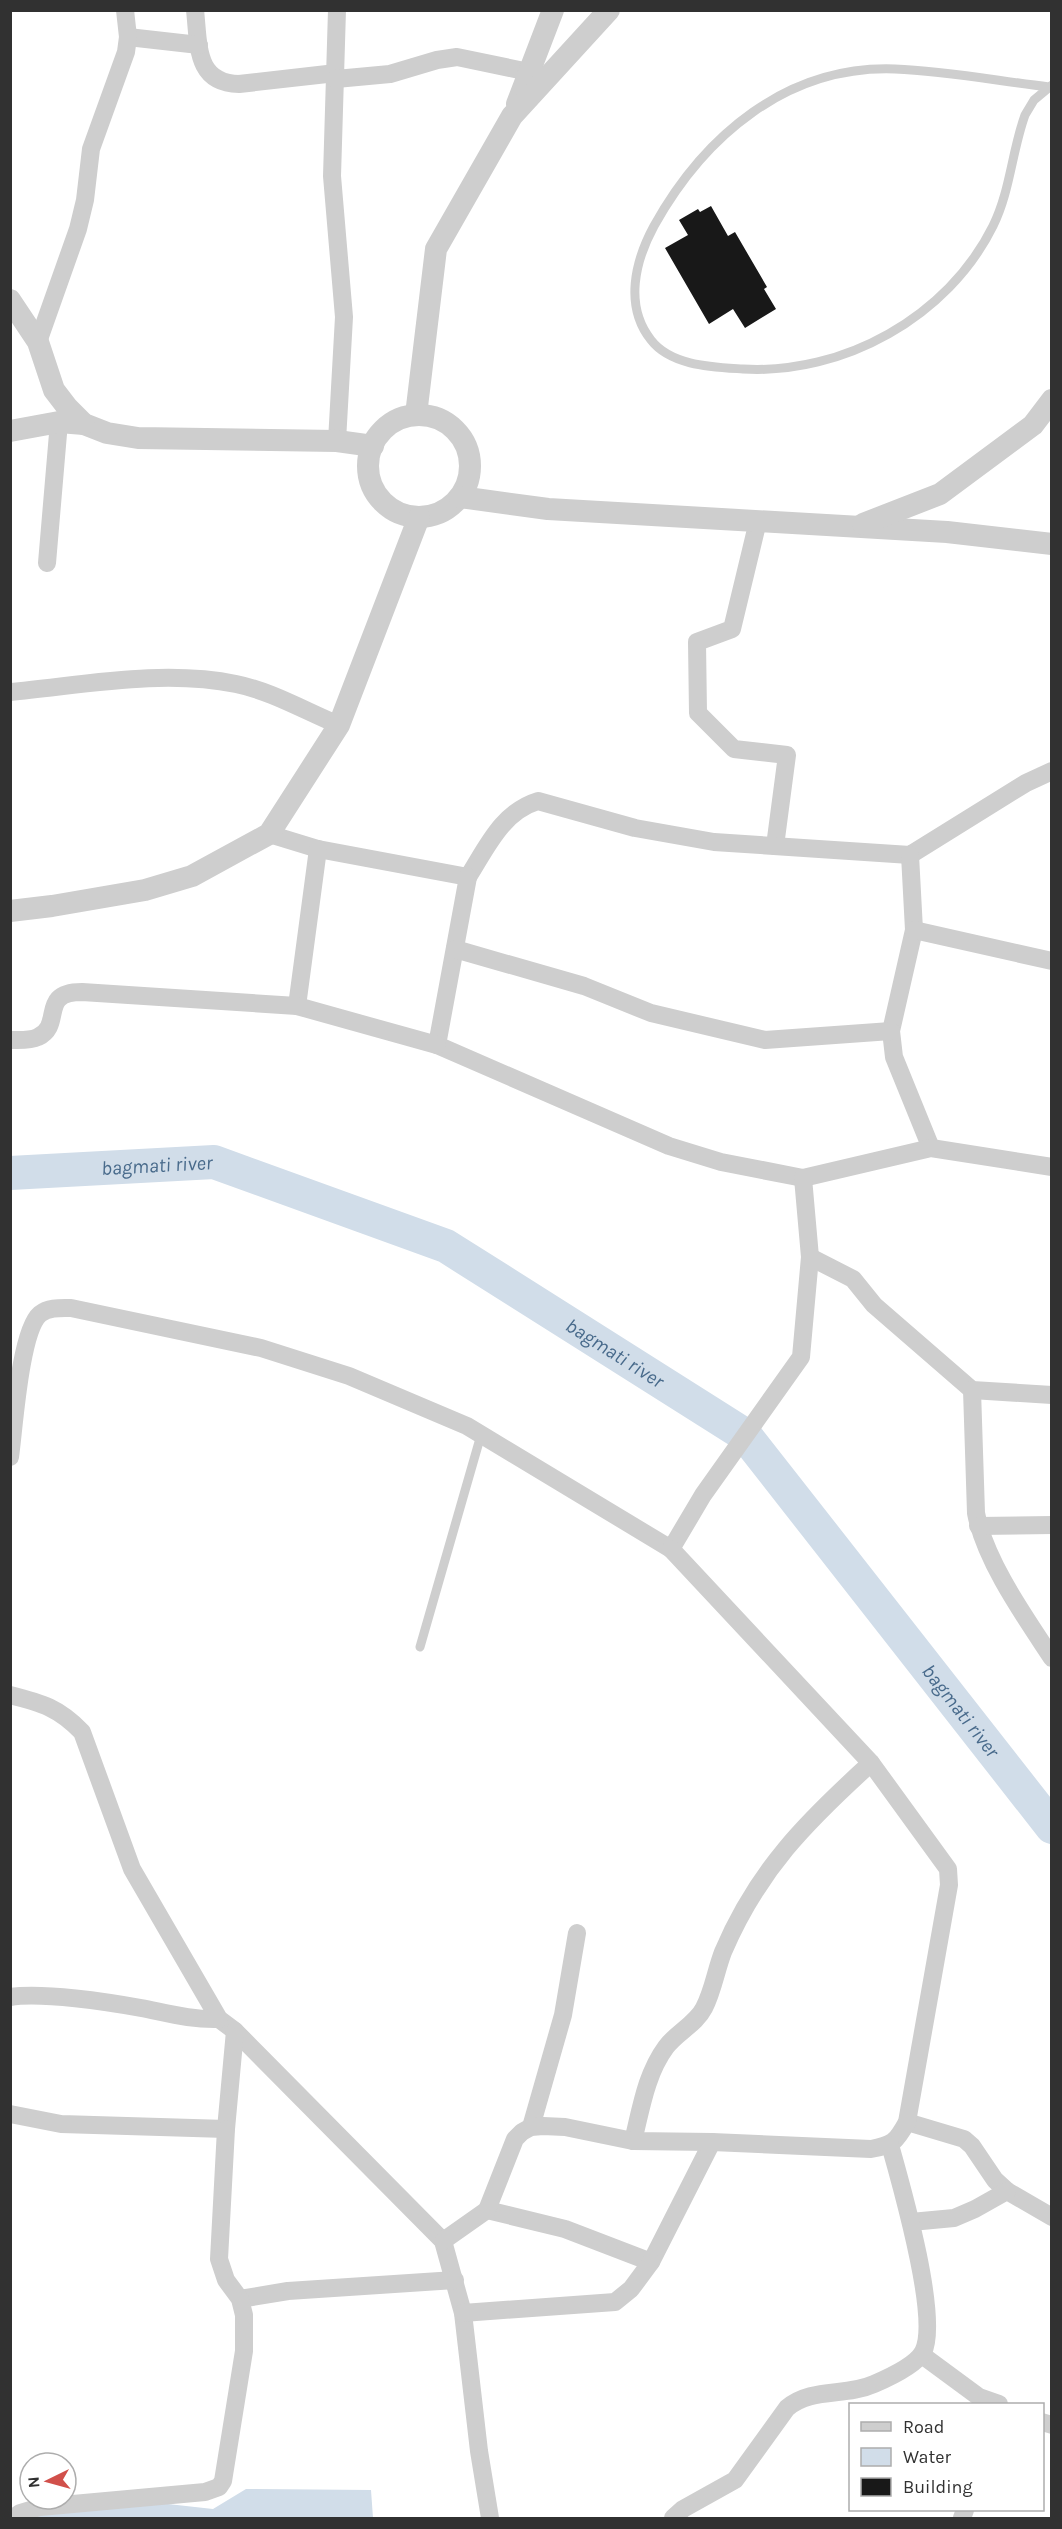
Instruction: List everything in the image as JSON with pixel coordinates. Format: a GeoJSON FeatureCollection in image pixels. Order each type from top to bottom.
{"type":"FeatureCollection","features":[{"type":"Feature","properties":{"kind":"street"},"geometry":{"type":"LineString","coordinates":[[38,342],[78,228],[91,149],[126,52],[128,37],[125,10]]}},
{"type":"Feature","properties":{"kind":"street"},"geometry":{"type":"LineString","coordinates":[[195,10],[201,58],[206,70],[214,79],[225,84],[390,74],[437,60],[457,57],[529,72]]}},
{"type":"Feature","properties":{"kind":"street"},"geometry":{"type":"LineString","coordinates":[[337,10],[332,176],[344,317],[337,441]]}},
{"type":"Feature","properties":{"kind":"street"},"geometry":{"type":"LineString","coordinates":[[416,415],[436,249],[512,116],[553,10]]}},
{"type":"Feature","properties":{"kind":"street"},"geometry":{"type":"LineString","coordinates":[[512,116],[609,10]]}},
{"type":"Feature","properties":{"kind":"street"},"geometry":{"type":"LineString","coordinates":[[128,37],[200,45]]}},
{"type":"Feature","properties":{"kind":"street"},"geometry":{"type":"LineString","coordinates":[[10,300],[38,342],[54,390],[84,424]]}},
{"type":"Feature","properties":{"kind":"street"},"geometry":{"type":"LineString","coordinates":[[857,526],[940,494],[1033,425],[1052,400]]}},
{"type":"Feature","properties":{"kind":"street"},"geometry":{"type":"LineString","coordinates":[[416,415],[431,416],[456,430],[464,442],[469,456],[470,470],[467,484],[460,497],[446,510],[428,517],[405,515],[392,510],[373,488],[369,474],[369,460],[373,446],[390,424],[416,415]]}},
{"type":"Feature","properties":{"kind":"street"},"geometry":{"type":"LineString","coordinates":[[10,431],[59,422],[84,424],[107,433],[138,438],[337,441],[373,446]]}},
{"type":"Feature","properties":{"kind":"street"},"geometry":{"type":"LineString","coordinates":[[47,564],[59,422]]}},
{"type":"Feature","properties":{"kind":"street"},"geometry":{"type":"LineString","coordinates":[[460,497],[548,509],[947,532],[1052,544]]}},
{"type":"Feature","properties":{"kind":"street"},"geometry":{"type":"LineString","coordinates":[[10,911],[145,890],[192,876],[269,834],[339,725],[419,517]]}},
{"type":"Feature","properties":{"kind":"street"},"geometry":{"type":"LineString","coordinates":[[758,521],[732,629],[698,642],[698,712],[734,749],[787,755],[775,846]]}},
{"type":"Feature","properties":{"kind":"street"},"geometry":{"type":"LineString","coordinates":[[10,692],[140,680],[207,680],[238,684],[263,692],[339,725]]}},
{"type":"Feature","properties":{"kind":"street"},"geometry":{"type":"LineString","coordinates":[[437,1045],[468,877],[499,827],[524,805],[538,801],[634,828],[714,842],[910,855],[1026,783],[1052,771]]}},
{"type":"Feature","properties":{"kind":"street"},"geometry":{"type":"LineString","coordinates":[[269,834],[318,849],[468,877]]}},
{"type":"Feature","properties":{"kind":"street"},"geometry":{"type":"LineString","coordinates":[[297,1006],[318,849]]}},
{"type":"Feature","properties":{"kind":"street"},"geometry":{"type":"LineString","coordinates":[[910,855],[914,930],[891,1031],[894,1057],[931,1148]]}},
{"type":"Feature","properties":{"kind":"street"},"geometry":{"type":"LineString","coordinates":[[914,930],[1052,961]]}},
{"type":"Feature","properties":{"kind":"street"},"geometry":{"type":"LineString","coordinates":[[455,949],[584,986],[651,1013],[765,1040],[891,1031]]}},
{"type":"Feature","properties":{"kind":"street"},"geometry":{"type":"LineString","coordinates":[[10,1040],[37,1039],[43,1035],[48,1028],[56,1000],[69,992],[297,1006],[437,1045],[669,1146],[721,1162],[803,1178],[931,1148],[1052,1167]]}},
{"type":"Feature","properties":{"kind":"street"},"geometry":{"type":"LineString","coordinates":[[671,1549],[703,1495],[801,1357],[810,1257],[803,1178]]}},
{"type":"Feature","properties":{"kind":"street"},"geometry":{"type":"LineString","coordinates":[[810,1257],[853,1279],[874,1305],[972,1390],[1052,1395]]}},
{"type":"Feature","properties":{"kind":"street"},"geometry":{"type":"LineString","coordinates":[[10,1457],[28,1336],[33,1322],[42,1313],[55,1308],[71,1308],[261,1348],[349,1376],[467,1426],[671,1549],[871,1763],[945,1863],[950,1876],[908,2122],[900,2136],[890,2145],[871,2148],[633,2141],[565,2127],[531,2127],[515,2139],[487,2210],[443,2241]]}},
{"type":"Feature","properties":{"kind":"street"},"geometry":{"type":"LineString","coordinates":[[972,1390],[978,1526],[1011,1595],[1052,1658]]}},
{"type":"Feature","properties":{"kind":"street"},"geometry":{"type":"LineString","coordinates":[[978,1526],[1052,1525]]}},
{"type":"Feature","properties":{"kind":"street"},"geometry":{"type":"LineString","coordinates":[[10,1695],[46,1704],[67,1717],[82,1732],[132,1869],[219,2019],[235,2031],[443,2241],[463,2313],[479,2451],[490,2518]]}},
{"type":"Feature","properties":{"kind":"street"},"geometry":{"type":"LineString","coordinates":[[633,2141],[654,2064],[668,2044],[703,2011],[723,1953],[757,1888],[779,1854],[816,1813],[871,1763]]}},
{"type":"Feature","properties":{"kind":"street"},"geometry":{"type":"LineString","coordinates":[[531,2127],[563,2015],[577,1933]]}},
{"type":"Feature","properties":{"kind":"street"},"geometry":{"type":"LineString","coordinates":[[10,1997],[21,1995],[74,2000],[137,2007],[192,2018],[219,2019]]}},
{"type":"Feature","properties":{"kind":"street"},"geometry":{"type":"LineString","coordinates":[[13,2518],[20,2513],[40,2507],[205,2492],[219,2487],[224,2471],[244,2351],[244,2315],[240,2299],[226,2280],[219,2259],[226,2128],[235,2031]]}},
{"type":"Feature","properties":{"kind":"street"},"geometry":{"type":"LineString","coordinates":[[10,2114],[61,2124],[226,2128]]}},
{"type":"Feature","properties":{"kind":"street"},"geometry":{"type":"LineString","coordinates":[[908,2122],[964,2139],[972,2146],[995,2180],[1006,2191],[1052,2217]]}},
{"type":"Feature","properties":{"kind":"street"},"geometry":{"type":"LineString","coordinates":[[463,2313],[615,2302],[631,2289],[651,2262],[712,2142]]}},
{"type":"Feature","properties":{"kind":"street"},"geometry":{"type":"LineString","coordinates":[[673,2518],[683,2509],[735,2480],[787,2408],[796,2400],[816,2394],[862,2389],[922,2355],[927,2333],[923,2285],[911,2222],[890,2145]]}},
{"type":"Feature","properties":{"kind":"street"},"geometry":{"type":"LineString","coordinates":[[911,2222],[954,2217],[975,2209],[1006,2191]]}},
{"type":"Feature","properties":{"kind":"street"},"geometry":{"type":"LineString","coordinates":[[487,2210],[565,2229],[651,2262]]}},
{"type":"Feature","properties":{"kind":"street"},"geometry":{"type":"LineString","coordinates":[[240,2299],[288,2291],[455,2280]]}},
{"type":"Feature","properties":{"kind":"street"},"geometry":{"type":"LineString","coordinates":[[922,2355],[979,2401]]}},
{"type":"Feature","properties":{"kind":"lane"},"geometry":{"type":"LineString","coordinates":[[883,70],[925,72],[1050,86],[1034,100],[1024,115],[993,225],[970,261],[939,297],[892,332],[849,353],[819,362],[764,370],[718,368],[677,359],[661,351],[649,338],[638,315],[634,289],[638,262],[650,233],[690,170],[726,133],[753,110],[789,91],[852,72],[883,70]]}},
{"type":"Feature","properties":{"kind":"lane"},"geometry":{"type":"LineString","coordinates":[[420,1647],[481,1435]]}},
{"type":"Feature","properties":{"kind":"water"},"geometry":{"type":"Polygon","coordinates":[[[246,2489],[371,2490],[373,2518],[32,2518],[150,2502],[213,2509],[246,2489]]]}},
{"type":"Feature","properties":{"kind":"building"},"geometry":{"type":"Polygon","coordinates":[[[711,206],[728,236],[735,232],[767,287],[764,289],[776,309],[745,328],[733,309],[709,324],[665,248],[688,235],[679,220],[698,209],[700,212],[711,206]]]}},
{"type":"Feature","properties":{"kind":"waterway","name":"bagmati river"},"geometry":{"type":"LineString","coordinates":[[10,1173],[214,1162],[446,1246],[745,1435],[1052,1827]]}}]}
